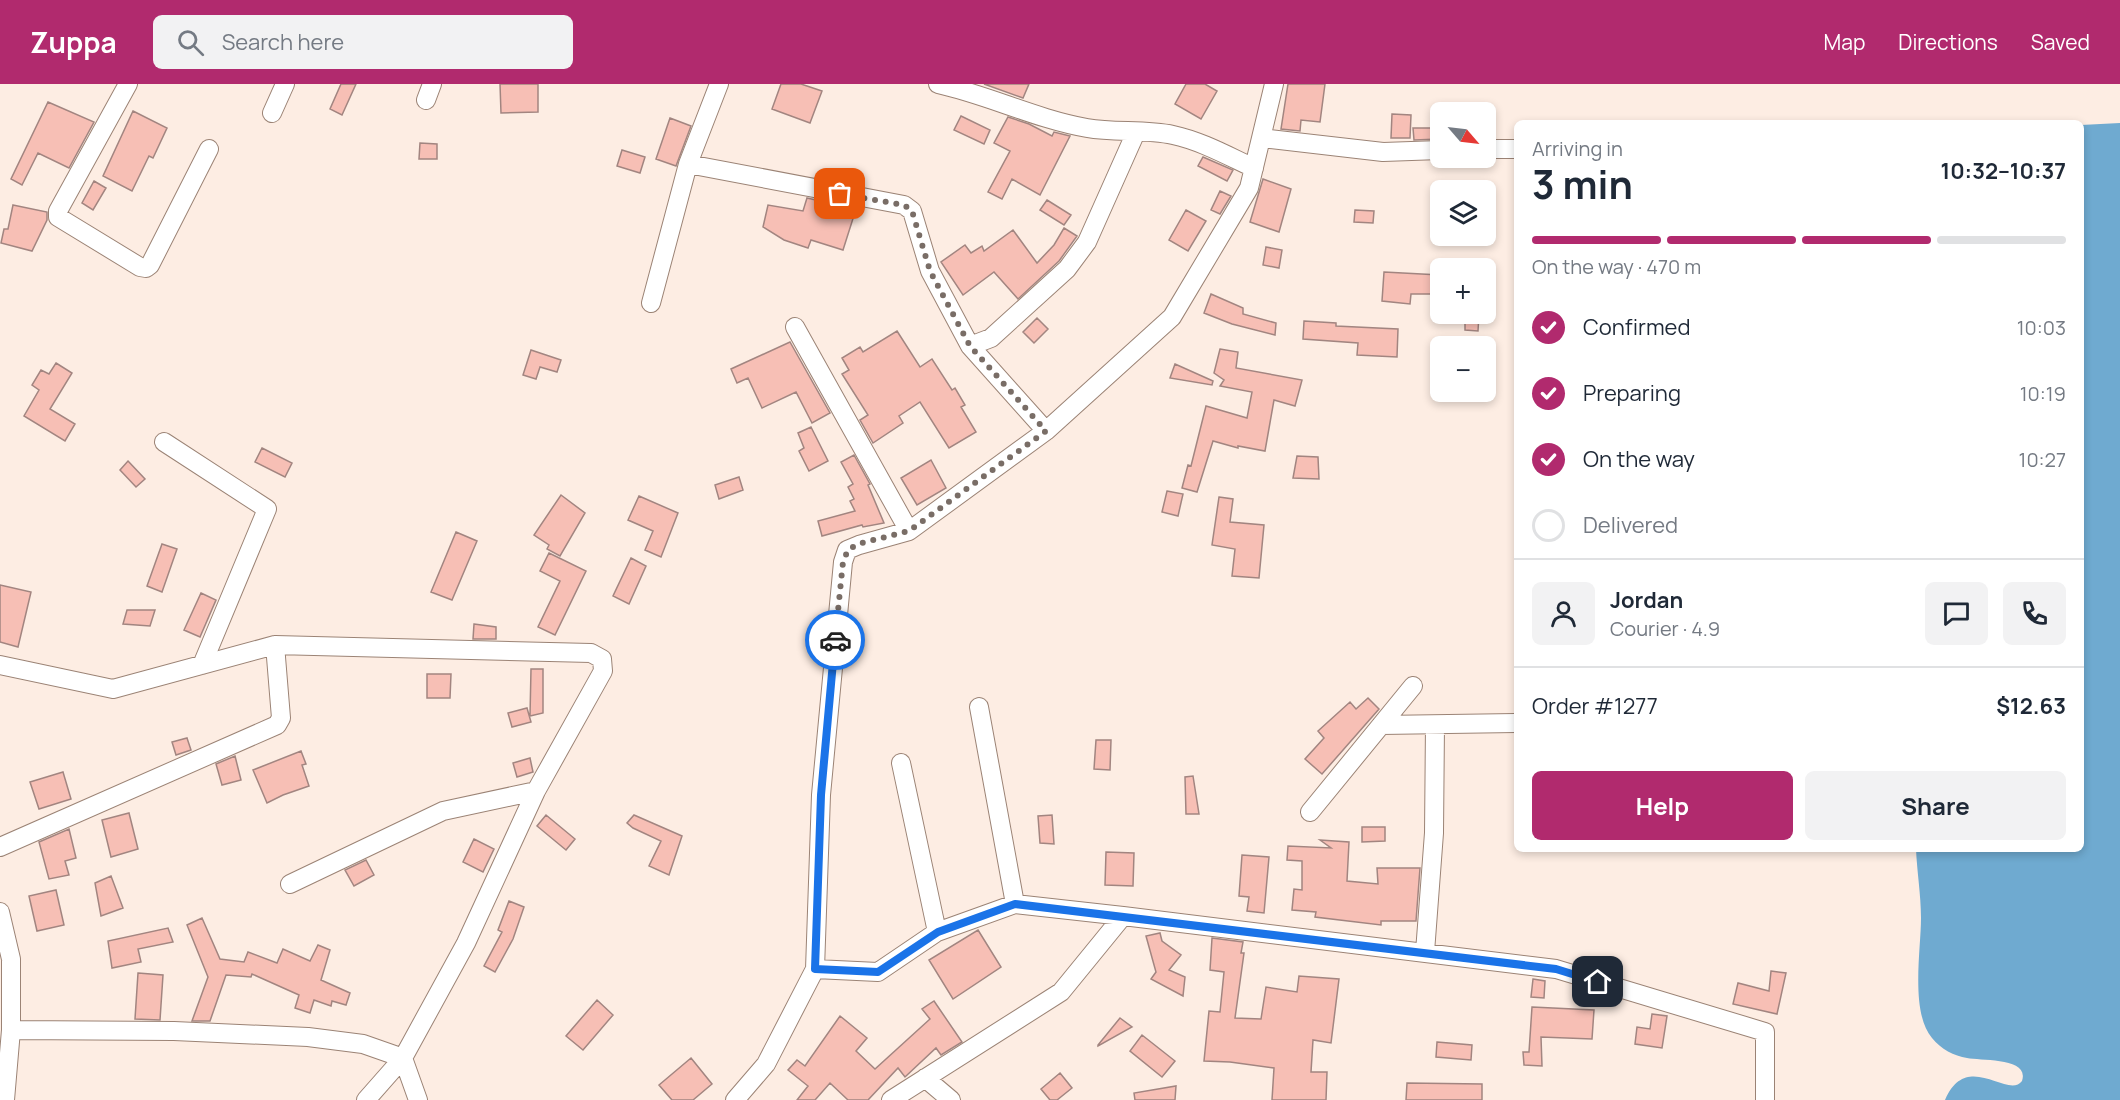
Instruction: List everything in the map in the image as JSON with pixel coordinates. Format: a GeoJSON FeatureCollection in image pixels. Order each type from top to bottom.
{"type":"FeatureCollection","features":[{"type":"Feature","properties":{"kind":"street"},"geometry":{"type":"LineString","coordinates":[[128,84],[58,211],[58,217],[140,267],[146,268],[150,265],[209,149]]}},
{"type":"Feature","properties":{"kind":"street"},"geometry":{"type":"LineString","coordinates":[[272,112],[285,84]]}},
{"type":"Feature","properties":{"kind":"street"},"geometry":{"type":"LineString","coordinates":[[651,303],[688,164],[719,84]]}},
{"type":"Feature","properties":{"kind":"street"},"geometry":{"type":"LineString","coordinates":[[938,84],[1088,128],[1173,135],[1207,146],[1254,168]]}},
{"type":"Feature","properties":{"kind":"street"},"geometry":{"type":"LineString","coordinates":[[735,1100],[766,1064],[815,969],[821,795],[843,562],[848,550],[858,544],[909,531],[1046,431],[1172,317],[1249,188],[1274,84]]}},
{"type":"Feature","properties":{"kind":"street"},"geometry":{"type":"LineString","coordinates":[[970,346],[991,338],[1067,269],[1087,242],[1136,132]]}},
{"type":"Feature","properties":{"kind":"street"},"geometry":{"type":"LineString","coordinates":[[1261,138],[1383,152],[1430,150]]}},
{"type":"Feature","properties":{"kind":"street"},"geometry":{"type":"LineString","coordinates":[[1496,149],[1514,149]]}},
{"type":"Feature","properties":{"kind":"street"},"geometry":{"type":"LineString","coordinates":[[688,164],[904,205],[912,211],[930,271],[970,346],[1046,431]]}},
{"type":"Feature","properties":{"kind":"street"},"geometry":{"type":"LineString","coordinates":[[795,327],[909,531]]}},
{"type":"Feature","properties":{"kind":"street"},"geometry":{"type":"LineString","coordinates":[[164,442],[267,508],[202,664]]}},
{"type":"Feature","properties":{"kind":"street"},"geometry":{"type":"LineString","coordinates":[[0,847],[277,725],[281,718],[275,645]]}},
{"type":"Feature","properties":{"kind":"street"},"geometry":{"type":"LineString","coordinates":[[0,665],[113,689],[275,645],[591,653],[602,658],[603,671],[536,791],[466,943],[402,1058],[366,1100]]}},
{"type":"Feature","properties":{"kind":"street"},"geometry":{"type":"LineString","coordinates":[[1310,812],[1413,686]]}},
{"type":"Feature","properties":{"kind":"street"},"geometry":{"type":"LineString","coordinates":[[979,707],[1015,904]]}},
{"type":"Feature","properties":{"kind":"street"},"geometry":{"type":"LineString","coordinates":[[1381,725],[1514,723]]}},
{"type":"Feature","properties":{"kind":"street"},"geometry":{"type":"LineString","coordinates":[[1425,952],[1434,833],[1435,725]]}},
{"type":"Feature","properties":{"kind":"street"},"geometry":{"type":"LineString","coordinates":[[902,763],[938,932]]}},
{"type":"Feature","properties":{"kind":"street"},"geometry":{"type":"LineString","coordinates":[[290,884],[442,811],[536,791]]}},
{"type":"Feature","properties":{"kind":"street"},"geometry":{"type":"LineString","coordinates":[[815,969],[878,972],[938,932],[1015,904],[1556,969],[1765,1032],[1765,1100]]}},
{"type":"Feature","properties":{"kind":"street"},"geometry":{"type":"LineString","coordinates":[[0,912],[10,959],[10,1030],[5,1100]]}},
{"type":"Feature","properties":{"kind":"street"},"geometry":{"type":"LineString","coordinates":[[891,1100],[1061,992],[1123,916]]}},
{"type":"Feature","properties":{"kind":"street"},"geometry":{"type":"LineString","coordinates":[[10,1030],[174,1031],[308,1037],[363,1044],[402,1058],[418,1100]]}},
{"type":"Feature","properties":{"kind":"street"},"geometry":{"type":"LineString","coordinates":[[925,1078],[951,1100]]}},
{"type":"Feature","properties":{"kind":"water"},"geometry":{"type":"Polygon","coordinates":[[[2120,123],[2120,1100],[1945,1100],[1954,1085],[1964,1078],[1975,1077],[2016,1085],[2022,1081],[2023,1073],[2012,1064],[1957,1056],[1936,1042],[1925,1027],[1921,1013],[1918,980],[1921,918],[1916,852],[2084,852],[2084,125],[2120,123]]]}},
{"type":"Feature","properties":{"kind":"building"},"geometry":{"type":"Polygon","coordinates":[[[341,84],[356,84],[342,115],[330,109],[341,84]]]}},
{"type":"Feature","properties":{"kind":"building"},"geometry":{"type":"Polygon","coordinates":[[[500,84],[538,84],[538,112],[501,113],[500,84]]]}},
{"type":"Feature","properties":{"kind":"building"},"geometry":{"type":"Polygon","coordinates":[[[781,84],[801,84],[822,91],[810,123],[772,109],[781,84]]]}},
{"type":"Feature","properties":{"kind":"building"},"geometry":{"type":"Polygon","coordinates":[[[984,84],[1029,84],[1023,98],[984,84]]]}},
{"type":"Feature","properties":{"kind":"building"},"geometry":{"type":"Polygon","coordinates":[[[1186,84],[1205,84],[1217,91],[1201,119],[1175,104],[1186,84]]]}},
{"type":"Feature","properties":{"kind":"building"},"geometry":{"type":"Polygon","coordinates":[[[1288,84],[1325,84],[1320,122],[1301,120],[1300,131],[1281,129],[1288,84]]]}},
{"type":"Feature","properties":{"kind":"building"},"geometry":{"type":"Polygon","coordinates":[[[48,102],[94,122],[69,168],[38,153],[22,185],[11,179],[48,102]]]}},
{"type":"Feature","properties":{"kind":"building"},"geometry":{"type":"Polygon","coordinates":[[[133,111],[167,128],[153,158],[149,156],[132,191],[103,176],[133,111]]]}},
{"type":"Feature","properties":{"kind":"building"},"geometry":{"type":"Polygon","coordinates":[[[1392,114],[1411,115],[1410,138],[1391,138],[1392,114]]]}},
{"type":"Feature","properties":{"kind":"building"},"geometry":{"type":"Polygon","coordinates":[[[961,116],[990,130],[984,144],[954,130],[961,116]]]}},
{"type":"Feature","properties":{"kind":"building"},"geometry":{"type":"Polygon","coordinates":[[[1008,117],[1029,124],[1052,136],[1054,132],[1070,136],[1040,195],[1012,179],[1002,199],[988,192],[1010,151],[994,143],[1008,117]]]}},
{"type":"Feature","properties":{"kind":"building"},"geometry":{"type":"Polygon","coordinates":[[[670,118],[691,126],[676,166],[656,159],[670,118]]]}},
{"type":"Feature","properties":{"kind":"building"},"geometry":{"type":"Polygon","coordinates":[[[1413,128],[1430,128],[1430,139],[1414,140],[1413,128]]]}},
{"type":"Feature","properties":{"kind":"building"},"geometry":{"type":"Polygon","coordinates":[[[420,143],[437,144],[437,159],[419,159],[420,143]]]}},
{"type":"Feature","properties":{"kind":"building"},"geometry":{"type":"Polygon","coordinates":[[[622,150],[645,157],[640,173],[617,166],[622,150]]]}},
{"type":"Feature","properties":{"kind":"building"},"geometry":{"type":"Polygon","coordinates":[[[1203,157],[1233,170],[1227,181],[1198,166],[1203,157]]]}},
{"type":"Feature","properties":{"kind":"building"},"geometry":{"type":"Polygon","coordinates":[[[1263,179],[1291,189],[1279,232],[1250,222],[1263,179]]]}},
{"type":"Feature","properties":{"kind":"building"},"geometry":{"type":"Polygon","coordinates":[[[94,181],[106,188],[93,210],[82,203],[94,181]]]}},
{"type":"Feature","properties":{"kind":"building"},"geometry":{"type":"Polygon","coordinates":[[[1220,191],[1231,196],[1220,214],[1211,210],[1220,191]]]}},
{"type":"Feature","properties":{"kind":"building"},"geometry":{"type":"Polygon","coordinates":[[[807,198],[856,209],[843,250],[811,240],[808,248],[784,240],[763,227],[768,205],[803,211],[807,198]]]}},
{"type":"Feature","properties":{"kind":"building"},"geometry":{"type":"Polygon","coordinates":[[[1047,200],[1071,215],[1064,225],[1040,210],[1047,200]]]}},
{"type":"Feature","properties":{"kind":"building"},"geometry":{"type":"Polygon","coordinates":[[[13,205],[47,212],[47,220],[32,251],[1,243],[4,229],[8,229],[13,205]]]}},
{"type":"Feature","properties":{"kind":"building"},"geometry":{"type":"Polygon","coordinates":[[[1186,210],[1206,221],[1188,251],[1169,240],[1186,210]]]}},
{"type":"Feature","properties":{"kind":"building"},"geometry":{"type":"Polygon","coordinates":[[[1355,210],[1374,211],[1373,223],[1354,222],[1355,210]]]}},
{"type":"Feature","properties":{"kind":"building"},"geometry":{"type":"Polygon","coordinates":[[[1064,228],[1077,236],[1059,261],[1018,299],[994,272],[963,295],[941,262],[965,245],[971,253],[982,246],[984,251],[1013,230],[1037,263],[1054,245],[1064,228]]]}},
{"type":"Feature","properties":{"kind":"building"},"geometry":{"type":"Polygon","coordinates":[[[1266,247],[1282,250],[1279,268],[1263,265],[1266,247]]]}},
{"type":"Feature","properties":{"kind":"building"},"geometry":{"type":"Polygon","coordinates":[[[1384,272],[1430,274],[1430,294],[1411,294],[1410,304],[1382,301],[1384,272]]]}},
{"type":"Feature","properties":{"kind":"building"},"geometry":{"type":"Polygon","coordinates":[[[1211,294],[1243,308],[1243,314],[1276,323],[1275,335],[1232,324],[1204,313],[1211,294]]]}},
{"type":"Feature","properties":{"kind":"building"},"geometry":{"type":"Polygon","coordinates":[[[1037,318],[1048,329],[1034,343],[1023,332],[1037,318]]]}},
{"type":"Feature","properties":{"kind":"building"},"geometry":{"type":"Polygon","coordinates":[[[1304,321],[1336,323],[1336,326],[1398,329],[1397,357],[1357,355],[1358,343],[1303,339],[1304,321]]]}},
{"type":"Feature","properties":{"kind":"building"},"geometry":{"type":"Polygon","coordinates":[[[1465,324],[1478,324],[1478,331],[1465,330],[1465,324]]]}},
{"type":"Feature","properties":{"kind":"building"},"geometry":{"type":"Polygon","coordinates":[[[897,331],[920,367],[932,359],[952,390],[955,388],[965,405],[961,407],[976,432],[949,448],[920,402],[899,416],[903,423],[873,443],[860,420],[868,415],[842,374],[849,370],[842,358],[860,347],[863,352],[897,331]]]}},
{"type":"Feature","properties":{"kind":"building"},"geometry":{"type":"Polygon","coordinates":[[[790,342],[830,413],[812,423],[796,392],[762,408],[748,378],[737,383],[731,369],[790,342]]]}},
{"type":"Feature","properties":{"kind":"building"},"geometry":{"type":"Polygon","coordinates":[[[1220,349],[1238,352],[1236,368],[1302,380],[1295,406],[1274,400],[1265,451],[1238,446],[1238,448],[1213,441],[1197,492],[1182,488],[1188,465],[1191,466],[1206,406],[1247,418],[1252,392],[1220,386],[1224,380],[1214,373],[1220,349]]]}},
{"type":"Feature","properties":{"kind":"building"},"geometry":{"type":"Polygon","coordinates":[[[531,350],[561,360],[557,372],[540,367],[536,379],[523,375],[531,350]]]}},
{"type":"Feature","properties":{"kind":"building"},"geometry":{"type":"Polygon","coordinates":[[[56,363],[72,373],[50,409],[75,424],[65,441],[24,416],[39,390],[32,385],[41,370],[49,374],[56,363]]]}},
{"type":"Feature","properties":{"kind":"building"},"geometry":{"type":"Polygon","coordinates":[[[1175,364],[1213,381],[1212,385],[1170,378],[1175,364]]]}},
{"type":"Feature","properties":{"kind":"building"},"geometry":{"type":"Polygon","coordinates":[[[811,427],[828,461],[809,471],[799,451],[804,448],[798,433],[811,427]]]}},
{"type":"Feature","properties":{"kind":"building"},"geometry":{"type":"Polygon","coordinates":[[[262,448],[292,463],[285,477],[255,462],[262,448]]]}},
{"type":"Feature","properties":{"kind":"building"},"geometry":{"type":"Polygon","coordinates":[[[854,455],[870,484],[868,485],[884,523],[863,527],[862,525],[822,536],[818,521],[855,511],[850,501],[854,499],[848,487],[853,484],[841,462],[854,455]]]}},
{"type":"Feature","properties":{"kind":"building"},"geometry":{"type":"Polygon","coordinates":[[[1297,456],[1318,457],[1319,479],[1293,478],[1297,456]]]}},
{"type":"Feature","properties":{"kind":"building"},"geometry":{"type":"Polygon","coordinates":[[[931,460],[946,488],[917,505],[901,478],[931,460]]]}},
{"type":"Feature","properties":{"kind":"building"},"geometry":{"type":"Polygon","coordinates":[[[128,461],[145,479],[136,487],[120,470],[128,461]]]}},
{"type":"Feature","properties":{"kind":"building"},"geometry":{"type":"Polygon","coordinates":[[[739,477],[743,490],[719,499],[715,485],[739,477]]]}},
{"type":"Feature","properties":{"kind":"building"},"geometry":{"type":"Polygon","coordinates":[[[1167,491],[1183,494],[1178,516],[1162,512],[1167,491]]]}},
{"type":"Feature","properties":{"kind":"building"},"geometry":{"type":"Polygon","coordinates":[[[561,495],[585,513],[560,556],[547,549],[549,545],[534,535],[561,495]]]}},
{"type":"Feature","properties":{"kind":"building"},"geometry":{"type":"Polygon","coordinates":[[[639,496],[678,513],[661,557],[645,550],[653,531],[628,520],[639,496]]]}},
{"type":"Feature","properties":{"kind":"building"},"geometry":{"type":"Polygon","coordinates":[[[1219,497],[1233,499],[1230,522],[1264,525],[1259,578],[1232,576],[1235,549],[1212,545],[1219,497]]]}},
{"type":"Feature","properties":{"kind":"building"},"geometry":{"type":"Polygon","coordinates":[[[456,532],[477,541],[452,600],[431,592],[456,532]]]}},
{"type":"Feature","properties":{"kind":"building"},"geometry":{"type":"Polygon","coordinates":[[[162,544],[177,549],[162,592],[147,586],[162,544]]]}},
{"type":"Feature","properties":{"kind":"building"},"geometry":{"type":"Polygon","coordinates":[[[549,553],[586,571],[555,635],[538,627],[560,581],[540,571],[549,553]]]}},
{"type":"Feature","properties":{"kind":"building"},"geometry":{"type":"Polygon","coordinates":[[[631,558],[646,566],[629,604],[613,596],[631,558]]]}},
{"type":"Feature","properties":{"kind":"building"},"geometry":{"type":"Polygon","coordinates":[[[0,585],[31,592],[18,647],[0,642],[0,585]]]}},
{"type":"Feature","properties":{"kind":"building"},"geometry":{"type":"Polygon","coordinates":[[[201,593],[216,600],[200,637],[184,630],[201,593]]]}},
{"type":"Feature","properties":{"kind":"building"},"geometry":{"type":"Polygon","coordinates":[[[127,610],[155,610],[150,626],[123,624],[127,610]]]}},
{"type":"Feature","properties":{"kind":"building"},"geometry":{"type":"Polygon","coordinates":[[[474,624],[496,627],[496,639],[473,639],[474,624]]]}},
{"type":"Feature","properties":{"kind":"building"},"geometry":{"type":"Polygon","coordinates":[[[531,669],[543,669],[543,713],[530,716],[531,669]]]}},
{"type":"Feature","properties":{"kind":"building"},"geometry":{"type":"Polygon","coordinates":[[[427,674],[451,674],[450,698],[427,698],[427,674]]]}},
{"type":"Feature","properties":{"kind":"building"},"geometry":{"type":"Polygon","coordinates":[[[1368,698],[1379,709],[1322,774],[1305,759],[1324,738],[1318,731],[1350,702],[1356,709],[1368,698]]]}},
{"type":"Feature","properties":{"kind":"building"},"geometry":{"type":"Polygon","coordinates":[[[527,708],[531,722],[512,727],[508,713],[527,708]]]}},
{"type":"Feature","properties":{"kind":"building"},"geometry":{"type":"Polygon","coordinates":[[[187,738],[191,750],[176,755],[172,742],[187,738]]]}},
{"type":"Feature","properties":{"kind":"building"},"geometry":{"type":"Polygon","coordinates":[[[1096,740],[1111,740],[1110,770],[1094,769],[1096,740]]]}},
{"type":"Feature","properties":{"kind":"building"},"geometry":{"type":"Polygon","coordinates":[[[301,751],[306,764],[302,765],[309,786],[267,803],[253,770],[301,751]]]}},
{"type":"Feature","properties":{"kind":"building"},"geometry":{"type":"Polygon","coordinates":[[[235,756],[241,780],[222,785],[216,764],[235,756]]]}},
{"type":"Feature","properties":{"kind":"building"},"geometry":{"type":"Polygon","coordinates":[[[530,758],[533,772],[517,777],[513,763],[530,758]]]}},
{"type":"Feature","properties":{"kind":"building"},"geometry":{"type":"Polygon","coordinates":[[[63,772],[71,799],[39,809],[30,782],[63,772]]]}},
{"type":"Feature","properties":{"kind":"building"},"geometry":{"type":"Polygon","coordinates":[[[1193,776],[1199,814],[1186,814],[1185,777],[1193,776]]]}},
{"type":"Feature","properties":{"kind":"building"},"geometry":{"type":"Polygon","coordinates":[[[129,813],[138,849],[111,857],[102,820],[129,813]]]}},
{"type":"Feature","properties":{"kind":"building"},"geometry":{"type":"Polygon","coordinates":[[[546,815],[575,839],[566,850],[537,826],[546,815]]]}},
{"type":"Feature","properties":{"kind":"building"},"geometry":{"type":"Polygon","coordinates":[[[634,815],[682,836],[669,875],[649,866],[661,841],[627,823],[634,815]]]}},
{"type":"Feature","properties":{"kind":"building"},"geometry":{"type":"Polygon","coordinates":[[[1052,815],[1054,844],[1040,843],[1038,816],[1052,815]]]}},
{"type":"Feature","properties":{"kind":"building"},"geometry":{"type":"Polygon","coordinates":[[[1362,827],[1385,827],[1385,841],[1362,842],[1362,827]]]}},
{"type":"Feature","properties":{"kind":"building"},"geometry":{"type":"Polygon","coordinates":[[[69,829],[76,858],[65,861],[69,875],[49,879],[39,842],[69,829]]]}},
{"type":"Feature","properties":{"kind":"building"},"geometry":{"type":"Polygon","coordinates":[[[474,839],[494,849],[483,872],[463,862],[474,839]]]}},
{"type":"Feature","properties":{"kind":"building"},"geometry":{"type":"Polygon","coordinates":[[[1320,840],[1349,842],[1347,881],[1378,884],[1377,868],[1420,868],[1416,921],[1381,921],[1381,925],[1315,917],[1316,912],[1292,910],[1294,889],[1302,890],[1302,861],[1287,860],[1288,846],[1331,848],[1320,840]]]}},
{"type":"Feature","properties":{"kind":"building"},"geometry":{"type":"Polygon","coordinates":[[[1106,852],[1134,853],[1133,886],[1105,885],[1106,852]]]}},
{"type":"Feature","properties":{"kind":"building"},"geometry":{"type":"Polygon","coordinates":[[[1242,855],[1269,857],[1264,913],[1247,911],[1249,897],[1239,896],[1242,855]]]}},
{"type":"Feature","properties":{"kind":"building"},"geometry":{"type":"Polygon","coordinates":[[[366,860],[374,875],[354,886],[345,870],[366,860]]]}},
{"type":"Feature","properties":{"kind":"building"},"geometry":{"type":"Polygon","coordinates":[[[111,876],[123,908],[101,916],[95,883],[111,876]]]}},
{"type":"Feature","properties":{"kind":"building"},"geometry":{"type":"Polygon","coordinates":[[[56,890],[64,925],[37,931],[29,896],[56,890]]]}},
{"type":"Feature","properties":{"kind":"building"},"geometry":{"type":"Polygon","coordinates":[[[509,901],[524,907],[513,939],[495,972],[484,966],[502,932],[498,930],[509,901]]]}},
{"type":"Feature","properties":{"kind":"building"},"geometry":{"type":"Polygon","coordinates":[[[202,918],[220,959],[244,962],[248,952],[277,963],[283,949],[310,961],[318,945],[330,950],[321,980],[350,993],[346,1005],[332,1001],[331,1006],[314,1000],[310,1013],[295,1008],[299,995],[252,974],[251,977],[226,975],[210,1021],[192,1021],[208,977],[187,925],[202,918]]]}},
{"type":"Feature","properties":{"kind":"building"},"geometry":{"type":"Polygon","coordinates":[[[168,928],[173,942],[138,949],[141,962],[112,968],[108,941],[168,928]]]}},
{"type":"Feature","properties":{"kind":"building"},"geometry":{"type":"Polygon","coordinates":[[[978,930],[1001,967],[953,999],[929,960],[978,930]]]}},
{"type":"Feature","properties":{"kind":"building"},"geometry":{"type":"Polygon","coordinates":[[[1160,933],[1162,941],[1181,955],[1169,970],[1185,977],[1183,996],[1151,979],[1156,972],[1146,936],[1160,933]]]}},
{"type":"Feature","properties":{"kind":"building"},"geometry":{"type":"Polygon","coordinates":[[[1212,938],[1243,942],[1241,953],[1244,953],[1235,1018],[1261,1019],[1266,987],[1297,992],[1299,976],[1339,979],[1331,1043],[1313,1040],[1311,1072],[1327,1072],[1326,1100],[1272,1100],[1274,1068],[1204,1061],[1209,1011],[1220,1012],[1224,972],[1210,970],[1212,938]]]}},
{"type":"Feature","properties":{"kind":"building"},"geometry":{"type":"Polygon","coordinates":[[[1771,971],[1786,973],[1777,1014],[1733,1004],[1738,983],[1769,991],[1771,971]]]}},
{"type":"Feature","properties":{"kind":"building"},"geometry":{"type":"Polygon","coordinates":[[[138,973],[163,975],[160,1020],[135,1019],[138,973]]]}},
{"type":"Feature","properties":{"kind":"building"},"geometry":{"type":"Polygon","coordinates":[[[1533,979],[1545,981],[1544,998],[1531,997],[1533,979]]]}},
{"type":"Feature","properties":{"kind":"building"},"geometry":{"type":"Polygon","coordinates":[[[597,1000],[613,1015],[583,1050],[566,1036],[597,1000]]]}},
{"type":"Feature","properties":{"kind":"building"},"geometry":{"type":"Polygon","coordinates":[[[934,1001],[962,1042],[941,1055],[936,1048],[905,1077],[898,1068],[868,1100],[848,1100],[830,1083],[815,1100],[797,1100],[808,1086],[788,1070],[797,1060],[805,1066],[840,1016],[867,1038],[856,1051],[875,1069],[930,1019],[922,1009],[934,1001]]]}},
{"type":"Feature","properties":{"kind":"building"},"geometry":{"type":"Polygon","coordinates":[[[1532,1007],[1594,1010],[1592,1039],[1541,1037],[1542,1066],[1524,1065],[1523,1052],[1529,1052],[1532,1007]]]}},
{"type":"Feature","properties":{"kind":"building"},"geometry":{"type":"Polygon","coordinates":[[[1652,1014],[1667,1016],[1662,1048],[1635,1044],[1637,1027],[1650,1029],[1652,1014]]]}},
{"type":"Feature","properties":{"kind":"building"},"geometry":{"type":"Polygon","coordinates":[[[1120,1018],[1132,1027],[1098,1046],[1098,1045],[1120,1018]]]}},
{"type":"Feature","properties":{"kind":"building"},"geometry":{"type":"Polygon","coordinates":[[[1142,1035],[1175,1061],[1162,1077],[1130,1051],[1142,1035]]]}},
{"type":"Feature","properties":{"kind":"building"},"geometry":{"type":"Polygon","coordinates":[[[1437,1042],[1472,1045],[1471,1060],[1436,1057],[1437,1042]]]}},
{"type":"Feature","properties":{"kind":"building"},"geometry":{"type":"Polygon","coordinates":[[[691,1058],[712,1084],[693,1100],[672,1100],[659,1085],[691,1058]]]}},
{"type":"Feature","properties":{"kind":"building"},"geometry":{"type":"Polygon","coordinates":[[[1060,1073],[1072,1088],[1057,1100],[1050,1100],[1041,1089],[1060,1073]]]}},
{"type":"Feature","properties":{"kind":"building"},"geometry":{"type":"Polygon","coordinates":[[[1407,1083],[1482,1084],[1482,1100],[1406,1100],[1407,1083]]]}},
{"type":"Feature","properties":{"kind":"building"},"geometry":{"type":"Polygon","coordinates":[[[1176,1086],[1175,1100],[1135,1100],[1134,1093],[1176,1086]]]}},
{"type":"Feature","properties":{"kind":"way so far"},"geometry":{"type":"LineString","coordinates":[[835,640],[843,562],[848,550],[858,544],[909,531],[1046,431],[970,346],[930,271],[912,211],[904,205],[840,194]]}},
{"type":"Feature","properties":{"kind":"route"},"geometry":{"type":"LineString","coordinates":[[835,640],[821,795],[815,969],[878,972],[938,932],[1015,904],[1556,969],[1598,982]]}}]}
